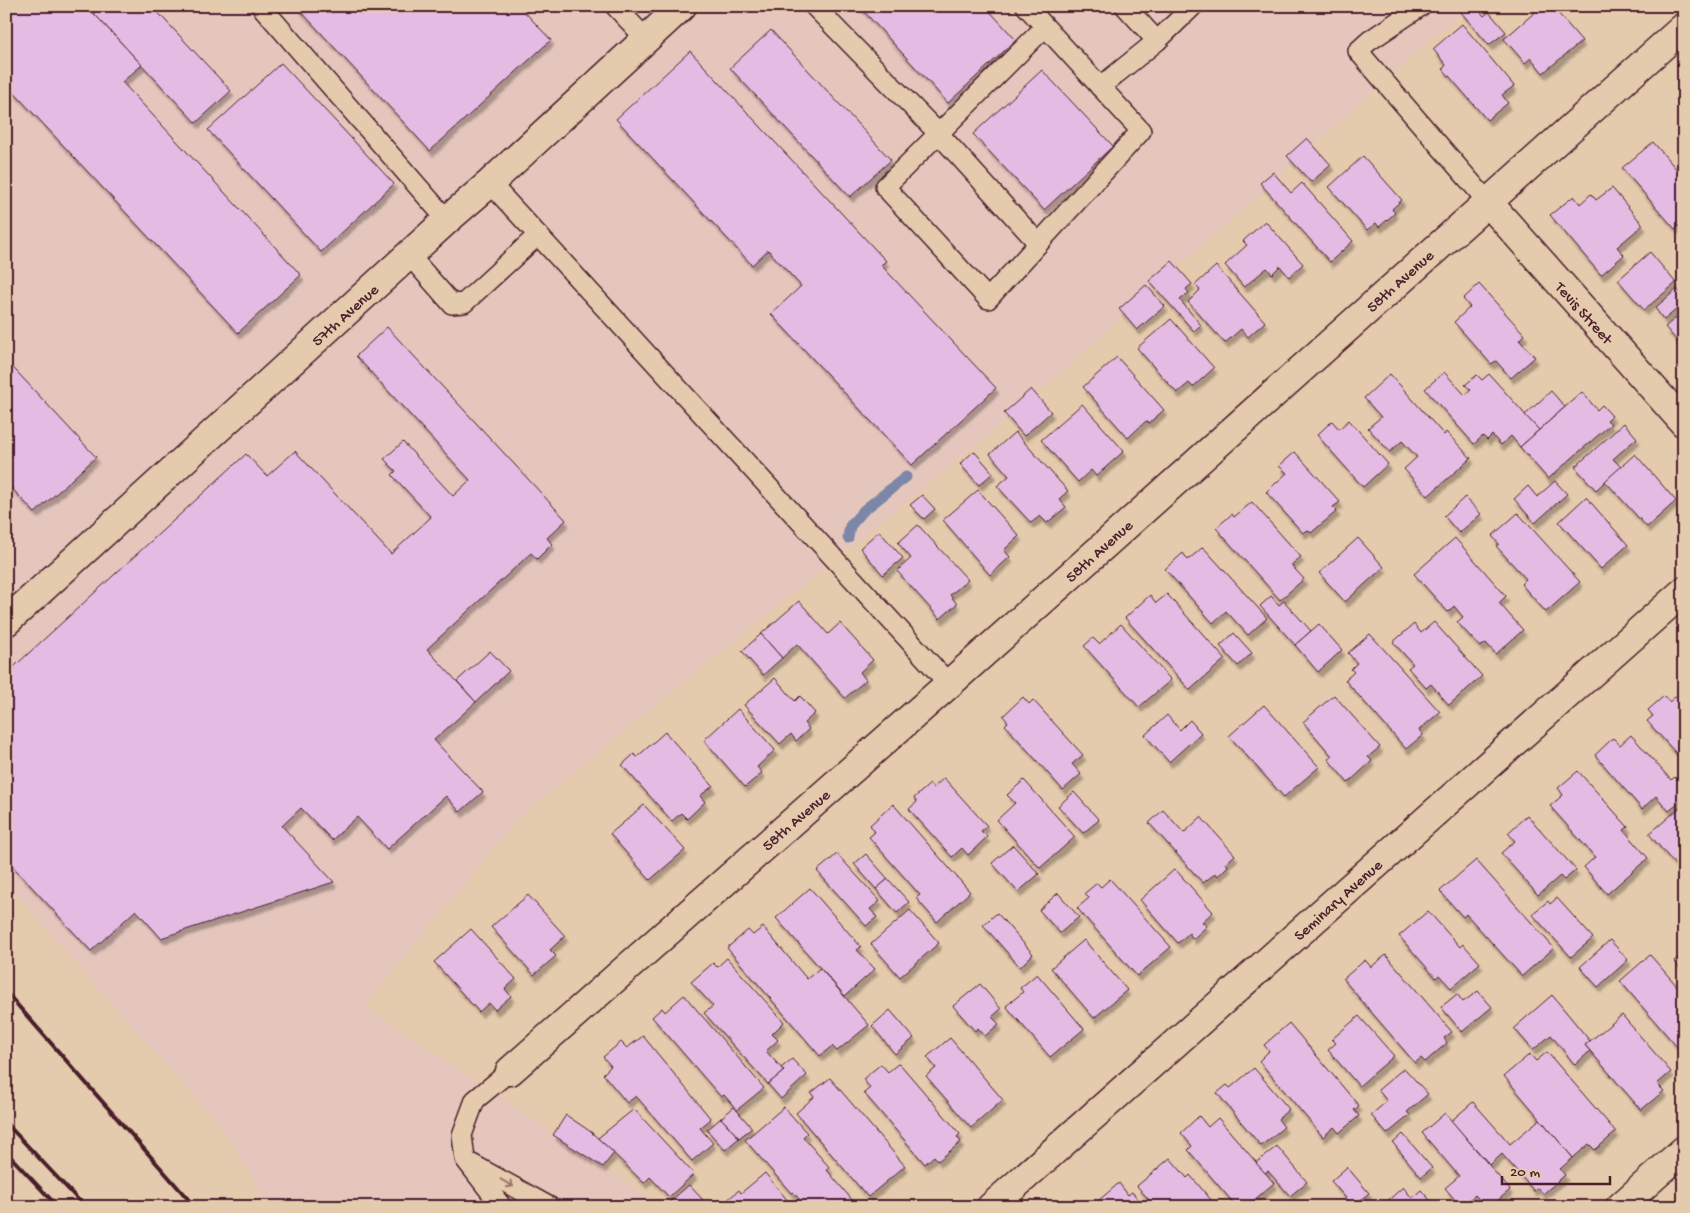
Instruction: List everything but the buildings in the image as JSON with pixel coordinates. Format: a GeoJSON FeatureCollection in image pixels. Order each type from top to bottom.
{"type":"FeatureCollection","features":[{"type":"Feature","properties":{"kind":"street","name":"57th Avenue"},"geometry":{"type":"LineString","coordinates":[[8,617],[490,183],[682,6]]}},
{"type":"Feature","properties":{"kind":"street","name":"58th Avenue"},"geometry":{"type":"LineString","coordinates":[[510,1071],[949,684],[1684,27]]}},
{"type":"Feature","properties":{"kind":"street","name":"Tevis Street"},"geometry":{"type":"LineString","coordinates":[[1487,202],[1684,422]]}},
{"type":"Feature","properties":{"kind":"street","name":"Seminary Avenue"},"geometry":{"type":"LineString","coordinates":[[990,1207],[1684,591]]}},
{"type":"Feature","properties":{"kind":"street"},"geometry":{"type":"LineString","coordinates":[[1620,1207],[1684,1150]]}},
{"type":"Feature","properties":{"kind":"lane"},"geometry":{"type":"LineString","coordinates":[[261,6],[447,220]]}},
{"type":"Feature","properties":{"kind":"lane"},"geometry":{"type":"LineString","coordinates":[[615,6],[646,39]]}},
{"type":"Feature","properties":{"kind":"lane"},"geometry":{"type":"LineString","coordinates":[[814,6],[939,134],[1038,243]]}},
{"type":"Feature","properties":{"kind":"lane"},"geometry":{"type":"LineString","coordinates":[[1026,6],[1141,131],[988,299],[885,187],[1045,27]]}},
{"type":"Feature","properties":{"kind":"lane"},"geometry":{"type":"LineString","coordinates":[[1125,6],[1157,41]]}},
{"type":"Feature","properties":{"kind":"lane"},"geometry":{"type":"LineString","coordinates":[[1100,87],[1157,41],[1193,6]]}},
{"type":"Feature","properties":{"kind":"lane"},"geometry":{"type":"LineString","coordinates":[[1421,6],[1369,40],[1358,51],[1487,202]]}},
{"type":"Feature","properties":{"kind":"lane"},"geometry":{"type":"LineString","coordinates":[[490,183],[949,684]]}},
{"type":"Feature","properties":{"kind":"lane"},"geometry":{"type":"LineString","coordinates":[[409,255],[452,304],[464,303],[538,235]]}},
{"type":"Feature","properties":{"kind":"lane"},"geometry":{"type":"LineString","coordinates":[[502,1207],[465,1159],[462,1136],[475,1100],[510,1071]]}},
{"type":"Feature","properties":{"kind":"lane"},"geometry":{"type":"LineString","coordinates":[[465,1159],[550,1207]]}},
{"type":"Feature","properties":{"kind":"shaded area"},"geometry":{"type":"Polygon","coordinates":[[[6,6],[1468,6],[1024,406],[521,815],[365,1006],[663,1207],[270,1207],[225,1132],[6,883],[6,6]]]}},
{"type":"Feature","properties":{"kind":"waterway"},"geometry":{"type":"LineString","coordinates":[[848,538],[850,526],[864,510],[906,477]]}},
{"type":"Feature","properties":{"kind":"railway"},"geometry":{"type":"LineString","coordinates":[[6,992],[195,1207]]}},
{"type":"Feature","properties":{"kind":"railway"},"geometry":{"type":"LineString","coordinates":[[6,1123],[85,1207]]}},
{"type":"Feature","properties":{"kind":"railway"},"geometry":{"type":"LineString","coordinates":[[6,1152],[58,1207]]}}]}
